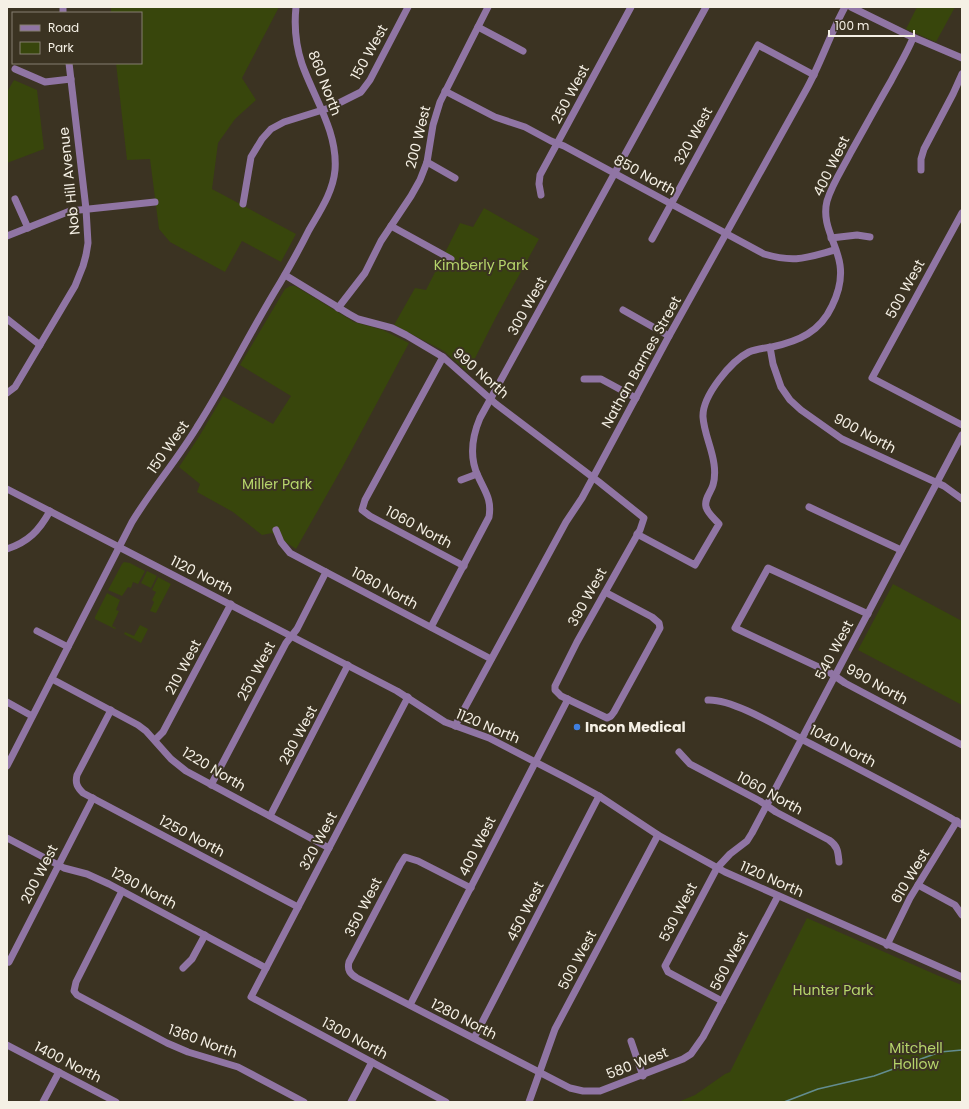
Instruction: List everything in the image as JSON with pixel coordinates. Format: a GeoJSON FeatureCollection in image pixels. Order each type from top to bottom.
{"type":"FeatureCollection","features":[{"type":"Feature","properties":{"kind":"street","name":"150 West"},"geometry":{"type":"LineString","coordinates":[[243,204],[251,157],[262,139],[277,125],[329,108],[356,95],[365,87],[408,7]]}},
{"type":"Feature","properties":{"kind":"street","name":"200 West"},"geometry":{"type":"LineString","coordinates":[[338,308],[365,273],[381,241],[417,186],[427,162],[435,116],[445,91],[488,7]]}},
{"type":"Feature","properties":{"kind":"street","name":"250 West"},"geometry":{"type":"LineString","coordinates":[[541,195],[539,184],[540,175],[631,7]]}},
{"type":"Feature","properties":{"kind":"street","name":"300 West"},"geometry":{"type":"LineString","coordinates":[[431,627],[487,521],[490,510],[490,501],[487,492],[477,474],[473,456],[474,434],[480,418],[706,7]]}},
{"type":"Feature","properties":{"kind":"street","name":"Nathan Barnes Street"},"geometry":{"type":"LineString","coordinates":[[455,726],[566,522],[582,498],[669,336],[814,75],[831,33],[845,7]]}},
{"type":"Feature","properties":{"kind":"street"},"geometry":{"type":"LineString","coordinates":[[850,7],[913,38],[962,58]]}},
{"type":"Feature","properties":{"kind":"street","name":"860 North"},"geometry":{"type":"LineString","coordinates":[[296,9],[298,48],[302,64],[322,110],[332,139]]}},
{"type":"Feature","properties":{"kind":"street"},"geometry":{"type":"LineString","coordinates":[[478,27],[523,51]]}},
{"type":"Feature","properties":{"kind":"street","name":"400 West"},"geometry":{"type":"LineString","coordinates":[[637,534],[695,566],[719,524],[709,512],[706,505],[706,499],[713,485],[715,472],[714,459],[704,424],[703,416],[705,404],[715,385],[738,360],[749,352],[785,344],[803,338],[815,330],[826,317],[835,299],[840,281],[840,265],[826,224],[825,214],[829,195],[913,38]]}},
{"type":"Feature","properties":{"kind":"street","name":"320 West"},"geometry":{"type":"LineString","coordinates":[[652,239],[758,45],[814,75]]}},
{"type":"Feature","properties":{"kind":"street","name":"Nob Hill Avenue"},"geometry":{"type":"LineString","coordinates":[[7,393],[15,387],[75,286],[83,266],[88,243],[86,209],[69,64]]}},
{"type":"Feature","properties":{"kind":"street"},"geometry":{"type":"LineString","coordinates":[[15,69],[45,82],[71,79]]}},
{"type":"Feature","properties":{"kind":"street"},"geometry":{"type":"LineString","coordinates":[[921,170],[921,159],[924,149],[962,74]]}},
{"type":"Feature","properties":{"kind":"street","name":"850 North"},"geometry":{"type":"LineString","coordinates":[[445,91],[495,117],[525,128],[557,143],[764,254],[783,259],[800,259],[835,250]]}},
{"type":"Feature","properties":{"kind":"street","name":"150 West"},"geometry":{"type":"LineString","coordinates":[[7,766],[123,538],[139,511],[187,444],[207,412],[285,275],[330,190],[334,174],[335,160],[332,139]]}},
{"type":"Feature","properties":{"kind":"street"},"geometry":{"type":"LineString","coordinates":[[427,162],[455,178]]}},
{"type":"Feature","properties":{"kind":"street"},"geometry":{"type":"LineString","coordinates":[[15,199],[28,228]]}},
{"type":"Feature","properties":{"kind":"street"},"geometry":{"type":"LineString","coordinates":[[7,236],[65,213],[86,209],[155,202]]}},
{"type":"Feature","properties":{"kind":"street","name":"500 West"},"geometry":{"type":"LineString","coordinates":[[962,213],[959,223],[872,378],[962,425]]}},
{"type":"Feature","properties":{"kind":"street"},"geometry":{"type":"LineString","coordinates":[[391,226],[451,258]]}},
{"type":"Feature","properties":{"kind":"street"},"geometry":{"type":"LineString","coordinates":[[831,238],[857,234],[870,237]]}},
{"type":"Feature","properties":{"kind":"street","name":"990 North"},"geometry":{"type":"LineString","coordinates":[[285,275],[358,319],[392,328],[443,357],[490,399],[593,477],[644,518]]}},
{"type":"Feature","properties":{"kind":"street"},"geometry":{"type":"LineString","coordinates":[[623,310],[669,336]]}},
{"type":"Feature","properties":{"kind":"street"},"geometry":{"type":"LineString","coordinates":[[7,319],[40,345]]}},
{"type":"Feature","properties":{"kind":"street","name":"900 North"},"geometry":{"type":"LineString","coordinates":[[770,347],[773,364],[781,387],[790,400],[801,410],[842,439],[937,483],[962,499]]}},
{"type":"Feature","properties":{"kind":"street","name":"1060 North"},"geometry":{"type":"LineString","coordinates":[[443,357],[365,500],[362,510],[370,516],[464,566]]}},
{"type":"Feature","properties":{"kind":"street"},"geometry":{"type":"LineString","coordinates":[[584,379],[601,379],[636,398]]}},
{"type":"Feature","properties":{"kind":"street","name":"540 West"},"geometry":{"type":"LineString","coordinates":[[717,868],[730,854],[747,841],[962,435]]}},
{"type":"Feature","properties":{"kind":"street"},"geometry":{"type":"LineString","coordinates":[[461,480],[477,474]]}},
{"type":"Feature","properties":{"kind":"street","name":"1120 North"},"geometry":{"type":"LineString","coordinates":[[7,489],[348,665],[408,697],[433,715],[455,726],[489,738],[536,761],[599,796],[658,835],[717,868],[887,945],[962,977]]}},
{"type":"Feature","properties":{"kind":"street"},"geometry":{"type":"LineString","coordinates":[[809,507],[901,550]]}},
{"type":"Feature","properties":{"kind":"street"},"geometry":{"type":"LineString","coordinates":[[7,549],[18,546],[32,536],[43,524],[50,511]]}},
{"type":"Feature","properties":{"kind":"street","name":"390 West"},"geometry":{"type":"LineString","coordinates":[[568,699],[561,696],[555,690],[555,686],[642,525],[644,518]]}},
{"type":"Feature","properties":{"kind":"street","name":"1080 North"},"geometry":{"type":"LineString","coordinates":[[276,530],[281,542],[290,552],[491,659]]}},
{"type":"Feature","properties":{"kind":"street","name":"990 North"},"geometry":{"type":"LineString","coordinates":[[868,614],[768,568],[736,628],[829,672],[845,683],[962,745]]}},
{"type":"Feature","properties":{"kind":"street","name":"250 West"},"geometry":{"type":"LineString","coordinates":[[212,785],[286,643],[297,629],[326,572]]}},
{"type":"Feature","properties":{"kind":"street"},"geometry":{"type":"LineString","coordinates":[[568,699],[607,718],[611,716],[658,632],[659,623],[652,617],[605,592]]}},
{"type":"Feature","properties":{"kind":"street","name":"210 West"},"geometry":{"type":"LineString","coordinates":[[155,740],[163,732],[231,604]]}},
{"type":"Feature","properties":{"kind":"street"},"geometry":{"type":"LineString","coordinates":[[37,632],[68,647]]}},
{"type":"Feature","properties":{"kind":"street","name":"280 West"},"geometry":{"type":"LineString","coordinates":[[270,816],[348,665]]}},
{"type":"Feature","properties":{"kind":"street","name":"1220 North"},"geometry":{"type":"LineString","coordinates":[[52,679],[138,725],[155,740],[177,765],[329,848]]}},
{"type":"Feature","properties":{"kind":"street","name":"320 West"},"geometry":{"type":"LineString","coordinates":[[251,997],[408,697]]}},
{"type":"Feature","properties":{"kind":"street","name":"400 West"},"geometry":{"type":"LineString","coordinates":[[410,1006],[568,699]]}},
{"type":"Feature","properties":{"kind":"street","name":"1040 North"},"geometry":{"type":"LineString","coordinates":[[708,700],[726,702],[801,739],[960,823]]}},
{"type":"Feature","properties":{"kind":"street"},"geometry":{"type":"LineString","coordinates":[[7,702],[32,716]]}},
{"type":"Feature","properties":{"kind":"street","name":"1250 North"},"geometry":{"type":"LineString","coordinates":[[111,710],[77,775],[76,784],[83,793],[298,907]]}},
{"type":"Feature","properties":{"kind":"street","name":"1060 North"},"geometry":{"type":"LineString","coordinates":[[679,752],[690,764],[767,805],[776,812],[835,844],[838,849],[839,862]]}},
{"type":"Feature","properties":{"kind":"street","name":"450 West"},"geometry":{"type":"LineString","coordinates":[[474,1038],[599,796]]}},
{"type":"Feature","properties":{"kind":"street","name":"200 West"},"geometry":{"type":"LineString","coordinates":[[8,962],[93,798]]}},
{"type":"Feature","properties":{"kind":"street","name":"610 West"},"geometry":{"type":"LineString","coordinates":[[887,945],[918,885],[960,823]]}},
{"type":"Feature","properties":{"kind":"street","name":"500 West"},"geometry":{"type":"LineString","coordinates":[[529,1102],[555,1029],[658,835]]}},
{"type":"Feature","properties":{"kind":"street","name":"1290 North"},"geometry":{"type":"LineString","coordinates":[[7,838],[64,868],[97,878],[266,968]]}},
{"type":"Feature","properties":{"kind":"street","name":"350 West"},"geometry":{"type":"LineString","coordinates":[[349,971],[349,962],[405,857],[418,861],[470,888]]}},
{"type":"Feature","properties":{"kind":"street","name":"530 West"},"geometry":{"type":"LineString","coordinates":[[717,868],[665,966],[666,970],[672,974],[722,1001]]}},
{"type":"Feature","properties":{"kind":"street"},"geometry":{"type":"LineString","coordinates":[[918,885],[955,905],[962,915]]}},
{"type":"Feature","properties":{"kind":"street","name":"1360 North"},"geometry":{"type":"LineString","coordinates":[[122,891],[76,982],[74,991],[81,998],[167,1043],[188,1052],[238,1067],[304,1102]]}},
{"type":"Feature","properties":{"kind":"street","name":"560 West"},"geometry":{"type":"LineString","coordinates":[[703,1037],[778,896]]}},
{"type":"Feature","properties":{"kind":"street"},"geometry":{"type":"LineString","coordinates":[[183,968],[192,959],[205,935]]}},
{"type":"Feature","properties":{"kind":"street","name":"1280 North"},"geometry":{"type":"LineString","coordinates":[[349,971],[357,978],[570,1088]]}},
{"type":"Feature","properties":{"kind":"street","name":"1300 North"},"geometry":{"type":"LineString","coordinates":[[251,997],[446,1102]]}},
{"type":"Feature","properties":{"kind":"street","name":"580 West"},"geometry":{"type":"LineString","coordinates":[[570,1088],[583,1091],[600,1091],[643,1076],[683,1059],[691,1054],[703,1037]]}},
{"type":"Feature","properties":{"kind":"street"},"geometry":{"type":"LineString","coordinates":[[631,1041],[643,1076]]}},
{"type":"Feature","properties":{"kind":"street","name":"1400 North"},"geometry":{"type":"LineString","coordinates":[[7,1045],[116,1102]]}},
{"type":"Feature","properties":{"kind":"street"},"geometry":{"type":"LineString","coordinates":[[351,1102],[372,1062]]}},
{"type":"Feature","properties":{"kind":"street"},"geometry":{"type":"LineString","coordinates":[[43,1102],[59,1072]]}},
{"type":"Feature","properties":{"kind":"green space"},"geometry":{"type":"Polygon","coordinates":[[[111,7],[279,7],[242,78],[256,100],[235,119],[218,143],[212,189],[296,234],[281,262],[242,241],[225,272],[170,242],[159,229],[150,159],[127,160],[116,64],[142,64],[142,12],[111,12],[111,7]]]}},
{"type":"Feature","properties":{"kind":"green space"},"geometry":{"type":"Polygon","coordinates":[[[917,7],[955,7],[936,42],[906,29],[917,7]]]}},
{"type":"Feature","properties":{"kind":"green space"},"geometry":{"type":"Polygon","coordinates":[[[14,80],[37,90],[44,149],[7,163],[7,92],[14,80]]]}},
{"type":"Feature","properties":{"kind":"green space","name":"Kimberly Park"},"geometry":{"type":"Polygon","coordinates":[[[484,208],[539,239],[468,372],[444,351],[394,325],[415,288],[426,290],[460,223],[473,227],[484,208]]]}},
{"type":"Feature","properties":{"kind":"green space","name":"Miller Park"},"geometry":{"type":"Polygon","coordinates":[[[290,286],[295,286],[354,322],[383,330],[409,343],[342,468],[296,549],[272,533],[262,535],[233,512],[197,492],[200,484],[179,467],[223,396],[273,424],[291,396],[240,365],[285,289],[290,286]]]}},
{"type":"Feature","properties":{"kind":"green space"},"geometry":{"type":"Polygon","coordinates":[[[124,562],[130,563],[145,571],[138,584],[133,582],[131,588],[128,587],[122,596],[108,590],[124,562]]]}},
{"type":"Feature","properties":{"kind":"green space"},"geometry":{"type":"Polygon","coordinates":[[[147,571],[157,576],[151,588],[141,583],[147,571]]]}},
{"type":"Feature","properties":{"kind":"green space"},"geometry":{"type":"Polygon","coordinates":[[[158,577],[171,584],[156,613],[150,611],[154,602],[152,600],[156,592],[152,590],[158,577]]]}},
{"type":"Feature","properties":{"kind":"green space"},"geometry":{"type":"Polygon","coordinates":[[[893,584],[962,621],[962,705],[858,650],[893,584]]]}},
{"type":"Feature","properties":{"kind":"green space"},"geometry":{"type":"Polygon","coordinates":[[[107,593],[120,600],[116,610],[119,611],[112,626],[116,628],[115,629],[95,619],[107,593]]]}},
{"type":"Feature","properties":{"kind":"green space"},"geometry":{"type":"Polygon","coordinates":[[[140,625],[148,629],[141,643],[124,634],[125,632],[134,636],[140,625]]]}},
{"type":"Feature","properties":{"kind":"green space"},"geometry":{"type":"Polygon","coordinates":[[[807,918],[962,985],[962,1102],[678,1102],[695,1095],[730,1072],[807,918]]]}},
{"type":"Feature","properties":{"kind":"waterway"},"geometry":{"type":"LineString","coordinates":[[784,1102],[818,1089],[874,1076],[940,1052],[962,1050]]}},
{"type":"Feature","properties":{"kind":"place","name":"Incon Medical"},"geometry":{"type":"Point","coordinates":[577,727]}},
{"type":"Feature","properties":{"kind":"park label","name":"Hunter Park"},"geometry":{"type":"Point","coordinates":[833,990]}},
{"type":"Feature","properties":{"kind":"park label","name":"Mitchell Hollow"},"geometry":{"type":"Point","coordinates":[916,1056]}}]}
